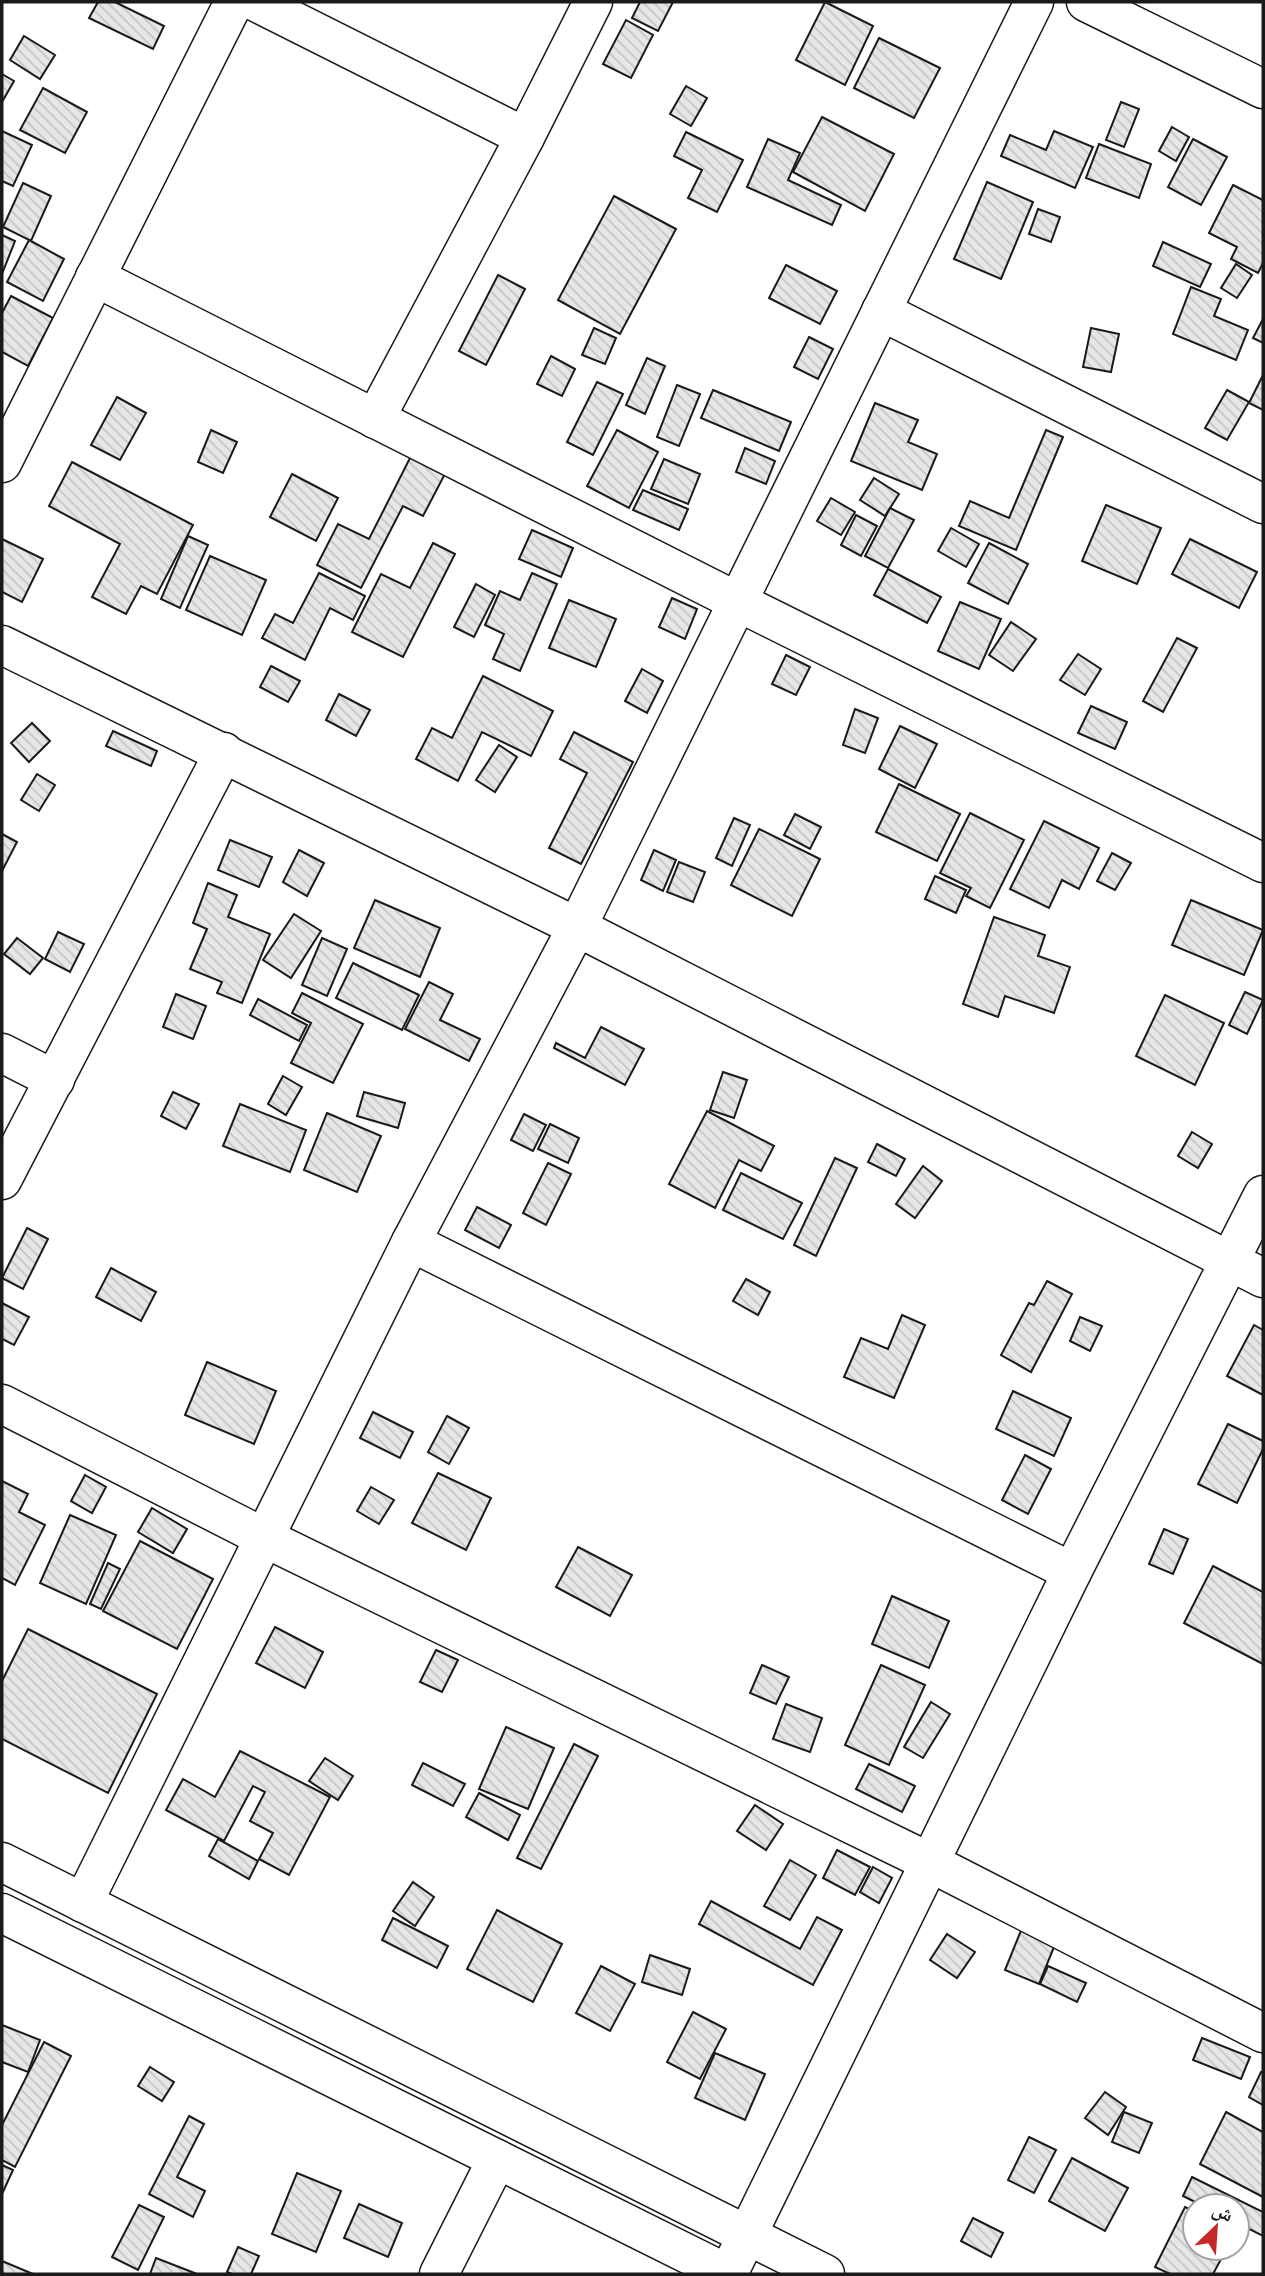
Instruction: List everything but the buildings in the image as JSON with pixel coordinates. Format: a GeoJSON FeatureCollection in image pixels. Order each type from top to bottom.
{"type":"FeatureCollection","features":[{"type":"Feature","properties":{"kind":"street"},"geometry":{"type":"LineString","coordinates":[[2,463],[234,2]]}},
{"type":"Feature","properties":{"kind":"street"},"geometry":{"type":"LineString","coordinates":[[256,2],[525,136]]}},
{"type":"Feature","properties":{"kind":"street"},"geometry":{"type":"LineString","coordinates":[[375,419],[593,2]]}},
{"type":"Feature","properties":{"kind":"street"},"geometry":{"type":"LineString","coordinates":[[83,1903],[411,1242],[577,926],[1034,2]]}},
{"type":"Feature","properties":{"kind":"street"},"geometry":{"type":"LineString","coordinates":[[1086,2],[1263,89]]}},
{"type":"Feature","properties":{"kind":"street"},"geometry":{"type":"LineString","coordinates":[[95,276],[738,602],[1263,863]]}},
{"type":"Feature","properties":{"kind":"street"},"geometry":{"type":"LineString","coordinates":[[881,311],[1263,504]]}},
{"type":"Feature","properties":{"kind":"street"},"geometry":{"type":"LineString","coordinates":[[2,645],[577,926],[1263,1278]]}},
{"type":"Feature","properties":{"kind":"street"},"geometry":{"type":"LineString","coordinates":[[2,1180],[224,752]]}},
{"type":"Feature","properties":{"kind":"street"},"geometry":{"type":"LineString","coordinates":[[2,1053],[55,1080]]}},
{"type":"Feature","properties":{"kind":"street"},"geometry":{"type":"LineString","coordinates":[[2,1913],[728,2274],[1072,1572],[1263,1195]]}},
{"type":"Feature","properties":{"kind":"street"},"geometry":{"type":"LineString","coordinates":[[411,1242],[1072,1572]]}},
{"type":"Feature","properties":{"kind":"street"},"geometry":{"type":"LineString","coordinates":[[2,1404],[263,1537],[929,1862],[1263,2033]]}},
{"type":"Feature","properties":{"kind":"street"},"geometry":{"type":"LineString","coordinates":[[2,1862],[825,2274]]}},
{"type":"Feature","properties":{"kind":"street"},"geometry":{"type":"LineString","coordinates":[[439,2274],[498,2160]]}}]}
